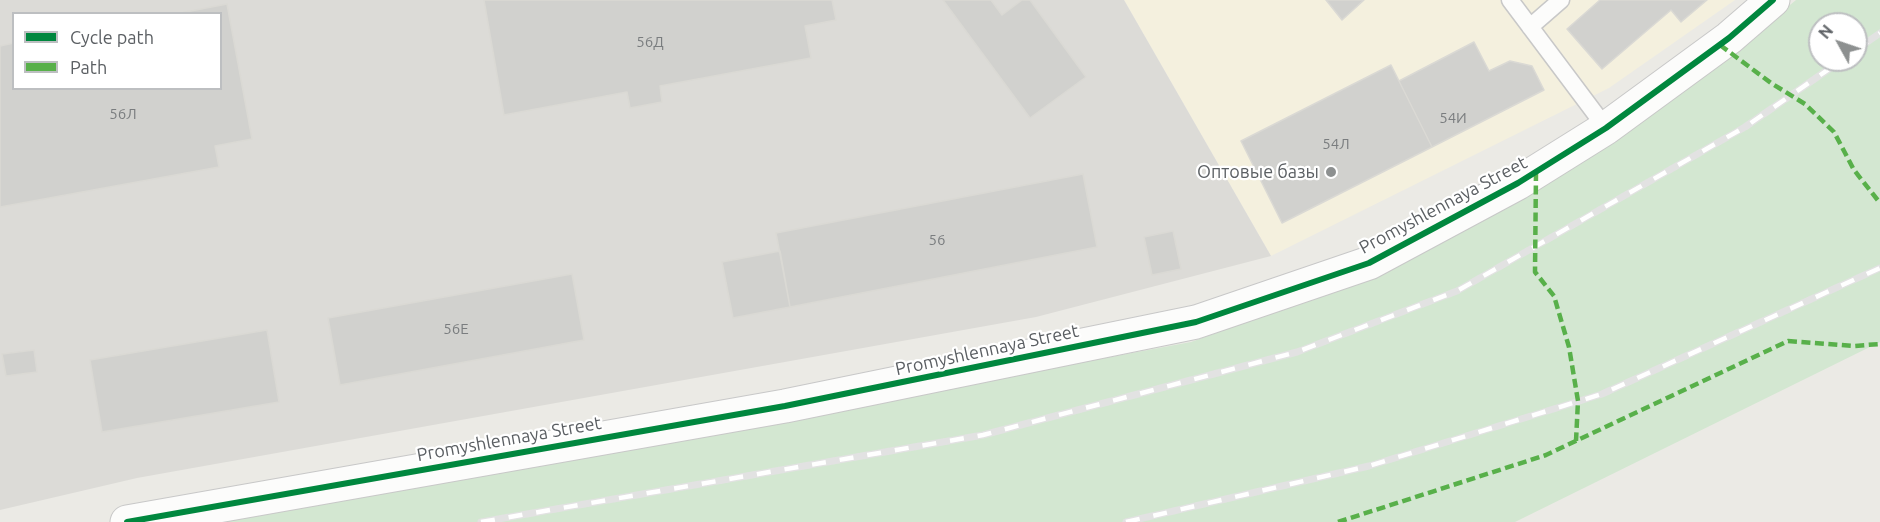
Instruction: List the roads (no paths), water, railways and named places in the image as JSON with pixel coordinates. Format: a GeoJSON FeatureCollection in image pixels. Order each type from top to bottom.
{"type":"FeatureCollection","features":[{"type":"Feature","properties":{"kind":"street","name":"Promyshlennaya Street"},"geometry":{"type":"LineString","coordinates":[[127,522],[785,406],[1196,322],[1369,263],[1518,183],[1606,128],[1729,38],[1773,0]]}},
{"type":"Feature","properties":{"kind":"lane"},"geometry":{"type":"LineString","coordinates":[[1510,0],[1606,128]]}},
{"type":"Feature","properties":{"kind":"lane"},"geometry":{"type":"LineString","coordinates":[[1530,27],[1561,0]]}},
{"type":"Feature","properties":{"kind":"railway"},"geometry":{"type":"LineString","coordinates":[[1868,42],[1880,33]]}},
{"type":"Feature","properties":{"kind":"railway"},"geometry":{"type":"LineString","coordinates":[[481,522],[983,435],[1297,352],[1457,291],[1745,127],[1825,72]]}},
{"type":"Feature","properties":{"kind":"railway"},"geometry":{"type":"LineString","coordinates":[[1126,522],[1369,466],[1602,394],[1880,268]]}},
{"type":"Feature","properties":{"kind":"place","name":"Оптовые базы"},"geometry":{"type":"Point","coordinates":[1331,172]}}]}
